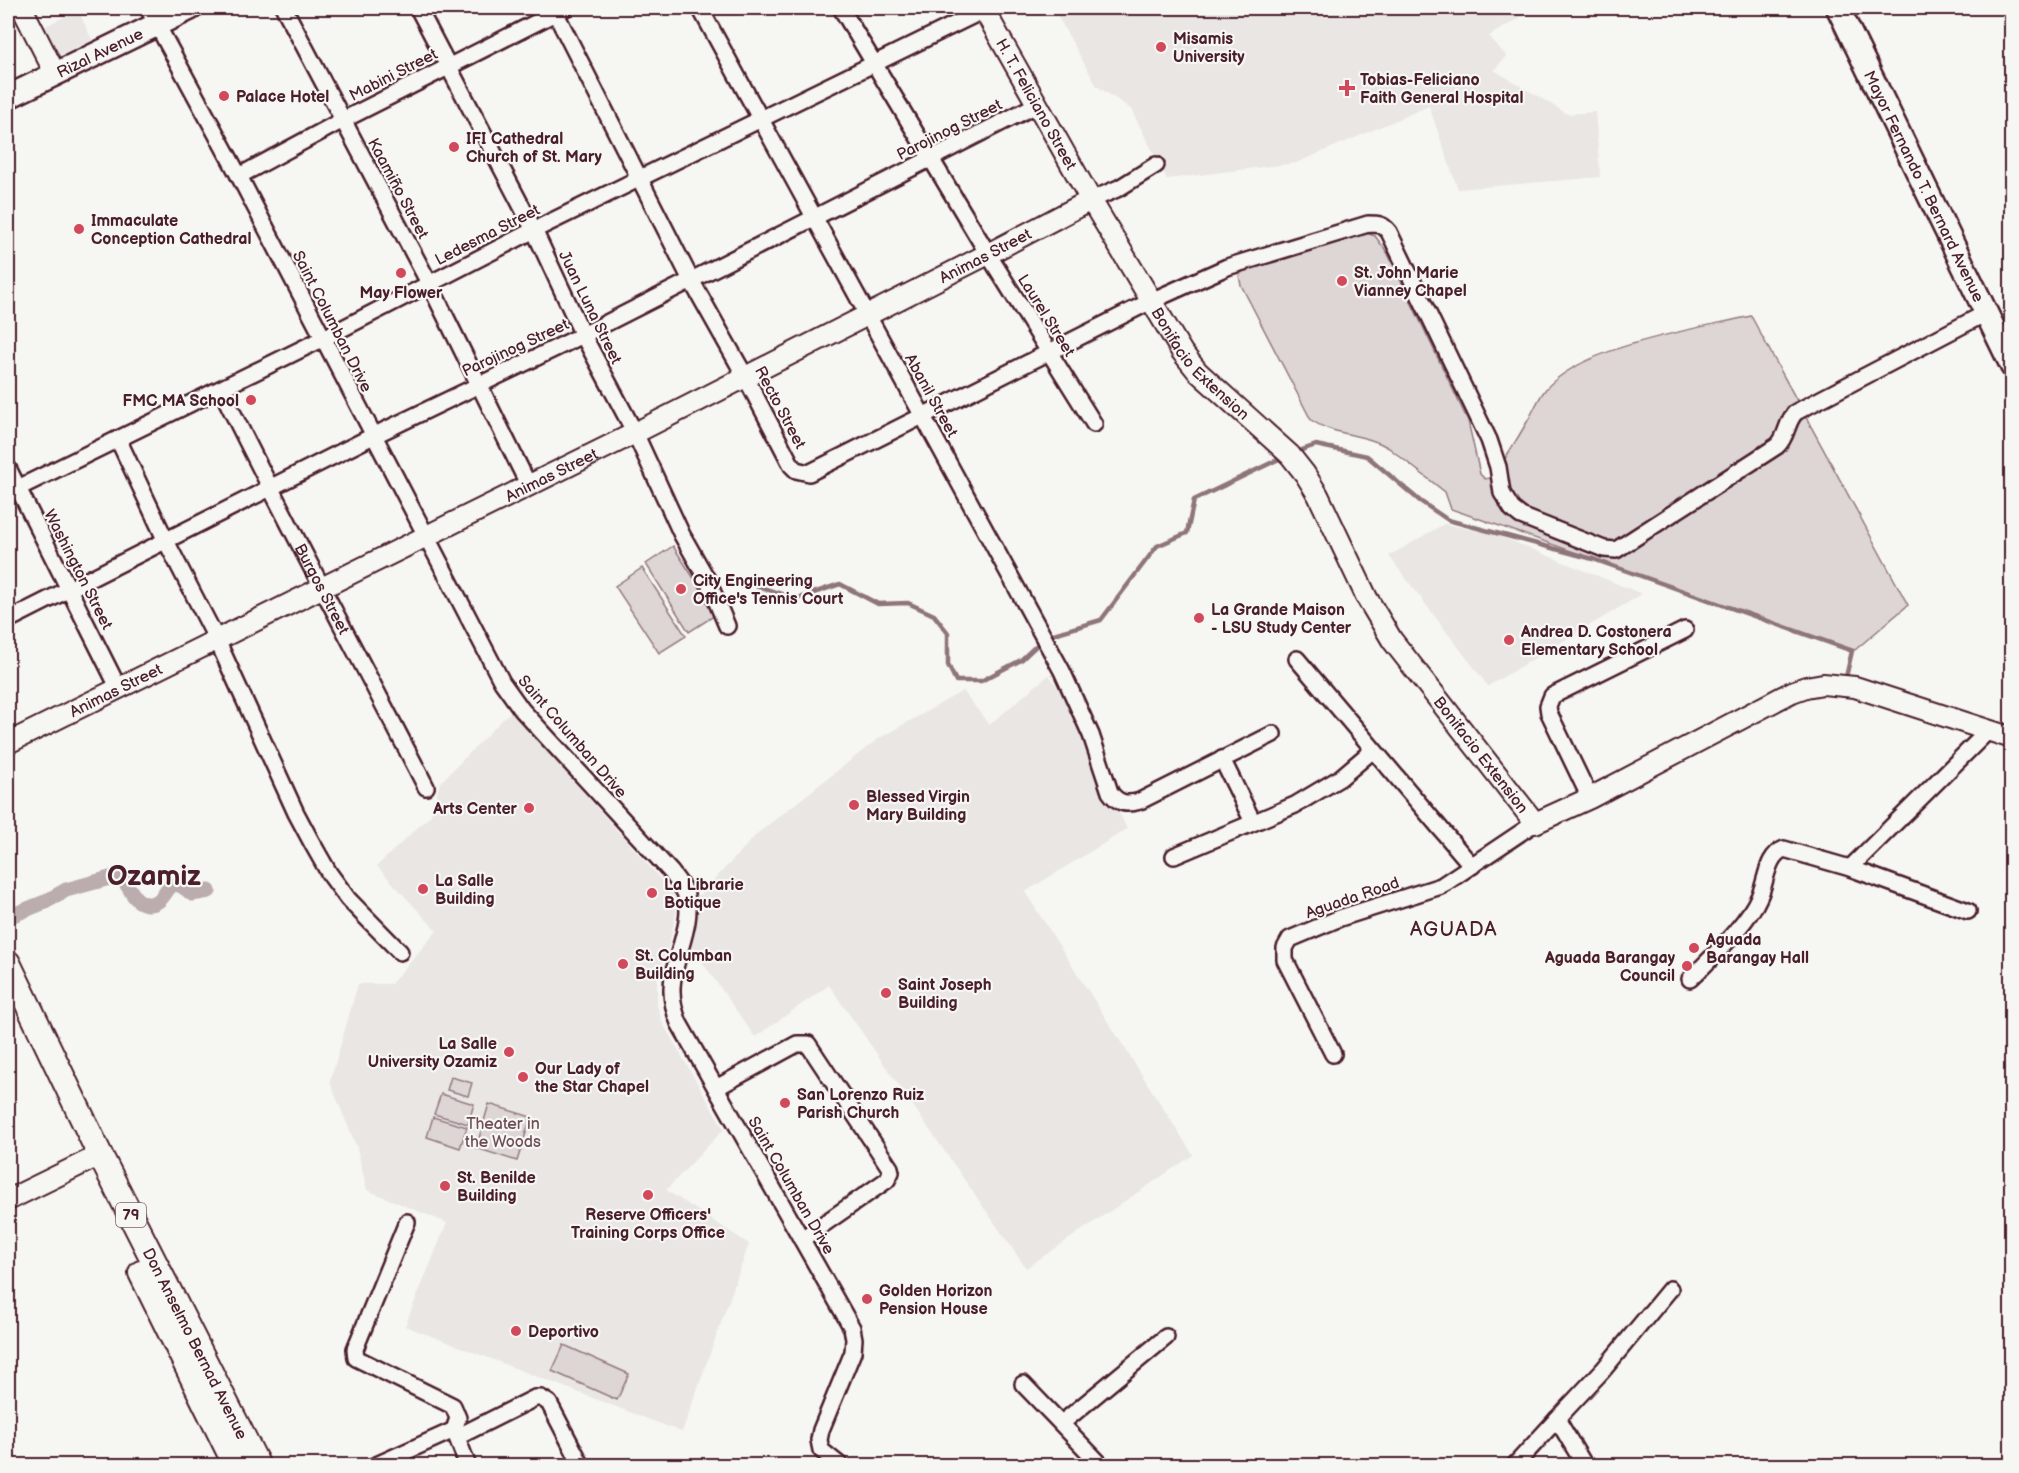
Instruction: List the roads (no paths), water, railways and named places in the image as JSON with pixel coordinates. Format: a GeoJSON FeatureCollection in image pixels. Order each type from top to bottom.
{"type":"FeatureCollection","features":[{"type":"Feature","properties":{"kind":"main road","name":"Rizal Avenue"},"geometry":{"type":"LineString","coordinates":[[8,97],[55,73],[153,16],[191,8]]}},
{"type":"Feature","properties":{"kind":"main road","name":"Mayor Fernando T. Bernard Avenue"},"geometry":{"type":"LineString","coordinates":[[1838,8],[2012,366]]}},
{"type":"Feature","properties":{"kind":"main road","name":"Don Anselmo Bernad Avenue"},"geometry":{"type":"LineString","coordinates":[[8,963],[93,1158]]}},
{"type":"Feature","properties":{"kind":"main road","name":"Don Anselmo Bernad Avenue"},"geometry":{"type":"LineString","coordinates":[[8,998],[93,1158],[196,1364],[258,1466]]}},
{"type":"Feature","properties":{"kind":"main road","name":"Don Anselmo Bernad Avenue"},"geometry":{"type":"LineString","coordinates":[[196,1364],[236,1466]]}},
{"type":"Feature","properties":{"kind":"street"},"geometry":{"type":"LineString","coordinates":[[21,8],[55,73]]}},
{"type":"Feature","properties":{"kind":"street","name":"Kaamiño Street"},"geometry":{"type":"LineString","coordinates":[[284,8],[429,284],[528,484]]}},
{"type":"Feature","properties":{"kind":"street","name":"Juan Luna Street"},"geometry":{"type":"LineString","coordinates":[[418,8],[534,230],[582,335],[635,433],[682,535],[708,581],[727,626]]}},
{"type":"Feature","properties":{"kind":"street","name":"Abanil Street"},"geometry":{"type":"LineString","coordinates":[[700,8],[1062,671],[1091,735],[1110,792],[1115,799],[1130,804],[1222,759]]}},
{"type":"Feature","properties":{"kind":"street","name":"Laurel Street"},"geometry":{"type":"LineString","coordinates":[[841,8],[988,254],[1094,424]]}},
{"type":"Feature","properties":{"kind":"street","name":"Mabini Street"},"geometry":{"type":"LineString","coordinates":[[239,176],[558,9]]}},
{"type":"Feature","properties":{"kind":"street","name":"Recto Street"},"geometry":{"type":"LineString","coordinates":[[558,9],[638,179],[690,280],[745,376],[792,466],[802,473],[809,473],[1151,301],[1236,265],[1368,224],[1384,226],[1389,232],[1492,446],[1506,502],[1521,516],[1610,550],[1620,548],[1777,446],[1784,438],[1790,419],[1796,412],[1986,313]]}},
{"type":"Feature","properties":{"kind":"street","name":"Ledesma Street"},"geometry":{"type":"LineString","coordinates":[[13,490],[322,339],[534,230],[983,9]]}},
{"type":"Feature","properties":{"kind":"street","name":"H. T. Feliciano Street"},"geometry":{"type":"LineString","coordinates":[[983,9],[1151,301]]}},
{"type":"Feature","properties":{"kind":"street","name":"Saint Columban Drive"},"geometry":{"type":"LineString","coordinates":[[153,16],[239,176],[485,654],[508,692],[671,872],[686,895],[688,908],[686,924],[673,976],[672,991],[679,1023],[846,1315],[854,1339],[849,1365],[821,1430],[819,1440],[821,1450],[841,1466]]}},
{"type":"Feature","properties":{"kind":"street","name":"Parojinog Street"},"geometry":{"type":"LineString","coordinates":[[8,620],[373,436],[582,335],[1038,104]]}},
{"type":"Feature","properties":{"kind":"street"},"geometry":{"type":"LineString","coordinates":[[1091,200],[1119,188],[1156,165]]}},
{"type":"Feature","properties":{"kind":"street","name":"Animas Street"},"geometry":{"type":"LineString","coordinates":[[10,736],[324,588],[528,484],[635,433],[1091,200]]}},
{"type":"Feature","properties":{"kind":"street","name":"Bonifacio Extension"},"geometry":{"type":"LineString","coordinates":[[1151,301],[1182,352],[1198,372],[1290,455],[1305,474],[1318,495],[1367,598],[1392,640],[1535,823],[1590,798],[1792,692],[1822,684],[1855,687],[2012,738]]}},
{"type":"Feature","properties":{"kind":"street","name":"Burgos Street"},"geometry":{"type":"LineString","coordinates":[[221,389],[270,489],[324,588],[426,787]]}},
{"type":"Feature","properties":{"kind":"street"},"geometry":{"type":"LineString","coordinates":[[117,439],[217,640],[296,813],[329,873],[348,899],[400,952]]}},
{"type":"Feature","properties":{"kind":"street","name":"Washington Street"},"geometry":{"type":"LineString","coordinates":[[8,468],[13,490],[69,589],[118,687]]}},
{"type":"Feature","properties":{"kind":"street"},"geometry":{"type":"LineString","coordinates":[[1590,798],[1549,713],[1549,700],[1552,696],[1685,630]]}},
{"type":"Feature","properties":{"kind":"street"},"geometry":{"type":"LineString","coordinates":[[1297,659],[1472,866]]}},
{"type":"Feature","properties":{"kind":"street"},"geometry":{"type":"LineString","coordinates":[[1850,868],[1989,730]]}},
{"type":"Feature","properties":{"kind":"street"},"geometry":{"type":"LineString","coordinates":[[1253,822],[1222,759],[1273,734]]}},
{"type":"Feature","properties":{"kind":"street"},"geometry":{"type":"LineString","coordinates":[[1174,856],[1318,792],[1340,778],[1373,750]]}},
{"type":"Feature","properties":{"kind":"street","name":"Aguada Road"},"geometry":{"type":"LineString","coordinates":[[1333,1054],[1285,960],[1285,948],[1290,939],[1340,918],[1441,886],[1535,823]]}},
{"type":"Feature","properties":{"kind":"street"},"geometry":{"type":"LineString","coordinates":[[1690,979],[1725,943],[1753,908],[1763,888],[1773,856],[1778,851],[1790,849],[1968,911]]}},
{"type":"Feature","properties":{"kind":"street"},"geometry":{"type":"LineString","coordinates":[[716,1088],[797,1044],[808,1044],[890,1168],[891,1172],[887,1180],[802,1239]]}},
{"type":"Feature","properties":{"kind":"street"},"geometry":{"type":"LineString","coordinates":[[8,1200],[93,1158]]}},
{"type":"Feature","properties":{"kind":"street"},"geometry":{"type":"LineString","coordinates":[[407,1222],[355,1349],[355,1355],[356,1358],[453,1406],[458,1418],[455,1433],[468,1466]]}},
{"type":"Feature","properties":{"kind":"street"},"geometry":{"type":"LineString","coordinates":[[1514,1466],[1603,1370],[1670,1289]]}},
{"type":"Feature","properties":{"kind":"street"},"geometry":{"type":"LineString","coordinates":[[1062,1423],[1166,1337]]}},
{"type":"Feature","properties":{"kind":"street"},"geometry":{"type":"LineString","coordinates":[[1023,1384],[1102,1466]]}},
{"type":"Feature","properties":{"kind":"street"},"geometry":{"type":"LineString","coordinates":[[374,1466],[535,1398],[541,1398],[549,1403],[582,1466]]}},
{"type":"Feature","properties":{"kind":"street"},"geometry":{"type":"LineString","coordinates":[[1557,1419],[1585,1466]]}},
{"type":"Feature","properties":{"kind":"waterway"},"geometry":{"type":"LineString","coordinates":[[1296,452],[1316,445],[1367,456],[1420,501],[1448,520],[1593,559],[1852,651],[1846,677],[1851,678]]}},
{"type":"Feature","properties":{"kind":"waterway"},"geometry":{"type":"LineString","coordinates":[[1047,636],[1101,620],[1157,546],[1187,533],[1194,500],[1283,457]]}},
{"type":"Feature","properties":{"kind":"waterway"},"geometry":{"type":"LineString","coordinates":[[757,586],[796,599],[840,584],[878,604],[908,603],[934,615],[948,633],[948,665],[956,681],[981,681],[1021,660],[1038,644]]}},
{"type":"Feature","properties":{"kind":"waterway"},"geometry":{"type":"LineString","coordinates":[[8,917],[45,902],[66,890],[117,876],[125,882],[137,899],[147,904],[155,903],[171,886],[176,884],[192,894],[209,891]]}},
{"type":"Feature","properties":{"kind":"place","name":"Misamis University"},"geometry":{"type":"Point","coordinates":[1161,47]}},
{"type":"Feature","properties":{"kind":"place","name":"Tobias-Feliciano Faith General Hospital"},"geometry":{"type":"Point","coordinates":[1347,88]}},
{"type":"Feature","properties":{"kind":"place","name":"Palace Hotel"},"geometry":{"type":"Point","coordinates":[224,96]}},
{"type":"Feature","properties":{"kind":"place","name":"IFI Cathedral Church of St. Mary"},"geometry":{"type":"Point","coordinates":[454,147]}},
{"type":"Feature","properties":{"kind":"place","name":"Immaculate Conception Cathedral"},"geometry":{"type":"Point","coordinates":[79,229]}},
{"type":"Feature","properties":{"kind":"place","name":"May Flower"},"geometry":{"type":"Point","coordinates":[401,273]}},
{"type":"Feature","properties":{"kind":"place","name":"St. John Marie Vianney Chapel"},"geometry":{"type":"Point","coordinates":[1342,281]}},
{"type":"Feature","properties":{"kind":"place","name":"FMC MA School"},"geometry":{"type":"Point","coordinates":[251,400]}},
{"type":"Feature","properties":{"kind":"place","name":"City Engineering Office's Tennis Court"},"geometry":{"type":"Point","coordinates":[681,589]}},
{"type":"Feature","properties":{"kind":"place","name":"La Grande Maison - LSU Study Center"},"geometry":{"type":"Point","coordinates":[1199,618]}},
{"type":"Feature","properties":{"kind":"place","name":"Andrea D. Costonera Elementary School"},"geometry":{"type":"Point","coordinates":[1509,640]}},
{"type":"Feature","properties":{"kind":"place","name":"Blessed Virgin Mary Building"},"geometry":{"type":"Point","coordinates":[854,805]}},
{"type":"Feature","properties":{"kind":"place","name":"Arts Center"},"geometry":{"type":"Point","coordinates":[529,808]}},
{"type":"Feature","properties":{"kind":"place","name":"La Salle Building"},"geometry":{"type":"Point","coordinates":[423,889]}},
{"type":"Feature","properties":{"kind":"place","name":"La Librarie Botique"},"geometry":{"type":"Point","coordinates":[652,893]}},
{"type":"Feature","properties":{"kind":"place","name":"Aguada Barangay Hall"},"geometry":{"type":"Point","coordinates":[1694,948]}},
{"type":"Feature","properties":{"kind":"place","name":"St. Columban Building"},"geometry":{"type":"Point","coordinates":[623,964]}},
{"type":"Feature","properties":{"kind":"place","name":"Aguada Barangay Council"},"geometry":{"type":"Point","coordinates":[1687,966]}},
{"type":"Feature","properties":{"kind":"place","name":"Saint Joseph Building"},"geometry":{"type":"Point","coordinates":[886,993]}},
{"type":"Feature","properties":{"kind":"place","name":"La Salle University Ozamiz"},"geometry":{"type":"Point","coordinates":[509,1052]}},
{"type":"Feature","properties":{"kind":"place","name":"Our Lady of the Star Chapel"},"geometry":{"type":"Point","coordinates":[523,1077]}},
{"type":"Feature","properties":{"kind":"place","name":"San Lorenzo Ruiz Parish Church"},"geometry":{"type":"Point","coordinates":[785,1103]}},
{"type":"Feature","properties":{"kind":"place","name":"St. Benilde Building"},"geometry":{"type":"Point","coordinates":[445,1186]}},
{"type":"Feature","properties":{"kind":"place","name":"Reserve Officers' Training Corps Office"},"geometry":{"type":"Point","coordinates":[648,1195]}},
{"type":"Feature","properties":{"kind":"place","name":"Golden Horizon Pension House"},"geometry":{"type":"Point","coordinates":[867,1299]}},
{"type":"Feature","properties":{"kind":"place","name":"Deportivo"},"geometry":{"type":"Point","coordinates":[516,1331]}},
{"type":"Feature","properties":{"kind":"district","name":"Ozamiz"},"geometry":{"type":"Point","coordinates":[154,875]}},
{"type":"Feature","properties":{"kind":"district","name":"AGUADA"},"geometry":{"type":"Point","coordinates":[1454,929]}},
{"type":"Feature","properties":{"kind":"park label","name":"Theater in the Woods"},"geometry":{"type":"Point","coordinates":[503,1132]}}]}
